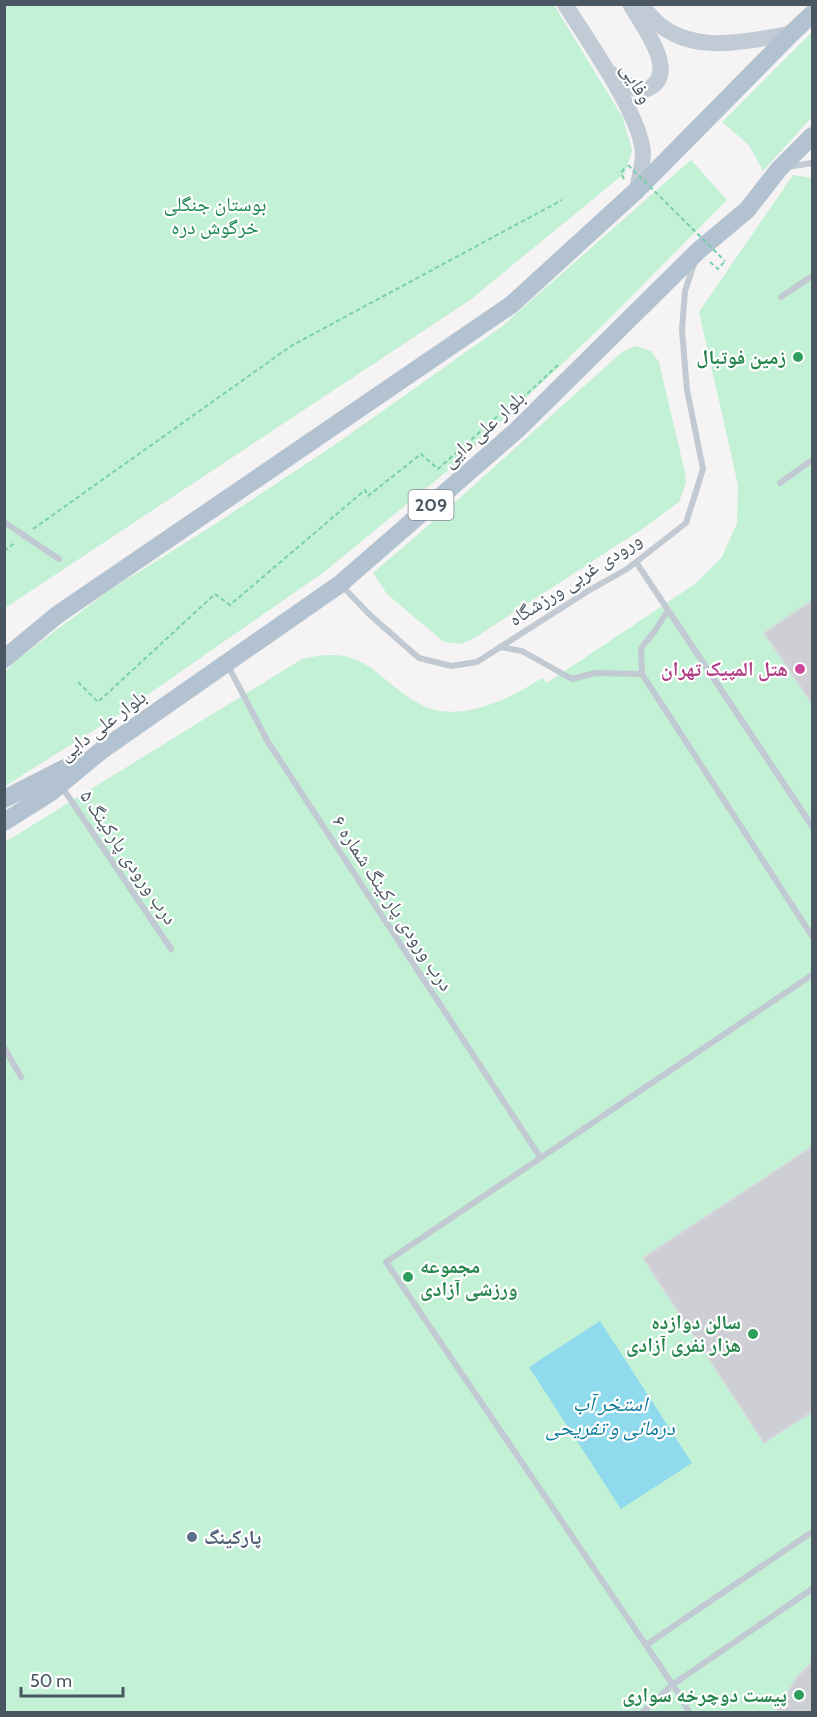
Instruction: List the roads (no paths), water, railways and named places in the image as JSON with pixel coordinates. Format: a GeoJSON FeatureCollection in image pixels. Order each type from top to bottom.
{"type":"FeatureCollection","features":[{"type":"Feature","properties":{"kind":"main road"},"geometry":{"type":"LineString","coordinates":[[4,659],[57,615],[511,304],[637,190],[791,33],[813,14]]}},
{"type":"Feature","properties":{"kind":"main road","name":"بلوار علی دایی"},"geometry":{"type":"LineString","coordinates":[[4,822],[60,784],[102,750],[340,584],[517,430],[698,244],[747,210],[779,169],[813,136]]}},
{"type":"Feature","properties":{"kind":"main road"},"geometry":{"type":"LineString","coordinates":[[4,799],[102,750]]}},
{"type":"Feature","properties":{"kind":"street","name":"وفایی"},"geometry":{"type":"LineString","coordinates":[[565,4],[607,70],[633,119],[643,154],[637,190]]}},
{"type":"Feature","properties":{"kind":"street"},"geometry":{"type":"LineString","coordinates":[[607,70],[637,90],[649,89],[658,82],[663,70],[657,53],[630,4]]}},
{"type":"Feature","properties":{"kind":"street"},"geometry":{"type":"LineString","coordinates":[[640,4],[663,28],[695,41],[730,43],[791,33]]}},
{"type":"Feature","properties":{"kind":"lane"},"geometry":{"type":"LineString","coordinates":[[779,169],[813,163]]}},
{"type":"Feature","properties":{"kind":"lane","name":"ورودی غربی ورزشگاه"},"geometry":{"type":"LineString","coordinates":[[340,584],[371,616],[419,658],[451,666],[477,662],[636,562],[686,523],[703,469],[687,390],[682,330],[685,291],[698,244]]}},
{"type":"Feature","properties":{"kind":"lane"},"geometry":{"type":"LineString","coordinates":[[781,297],[813,276]]}},
{"type":"Feature","properties":{"kind":"lane"},"geometry":{"type":"LineString","coordinates":[[780,483],[813,460]]}},
{"type":"Feature","properties":{"kind":"lane"},"geometry":{"type":"LineString","coordinates":[[4,522],[59,559]]}},
{"type":"Feature","properties":{"kind":"lane"},"geometry":{"type":"LineString","coordinates":[[636,562],[813,826]]}},
{"type":"Feature","properties":{"kind":"lane"},"geometry":{"type":"LineString","coordinates":[[668,610],[641,648],[642,674],[813,936]]}},
{"type":"Feature","properties":{"kind":"lane"},"geometry":{"type":"LineString","coordinates":[[500,647],[522,651],[572,679],[596,673],[642,674]]}},
{"type":"Feature","properties":{"kind":"lane","name":"درب ورودی پارکینگ شماره ۶"},"geometry":{"type":"LineString","coordinates":[[226,663],[274,751],[540,1157]]}},
{"type":"Feature","properties":{"kind":"lane","name":"درب ورودی پارکینگ ۵"},"geometry":{"type":"LineString","coordinates":[[60,784],[171,949]]}},
{"type":"Feature","properties":{"kind":"lane"},"geometry":{"type":"LineString","coordinates":[[689,1713],[646,1645],[386,1262],[813,975]]}},
{"type":"Feature","properties":{"kind":"lane"},"geometry":{"type":"LineString","coordinates":[[4,1047],[21,1077]]}},
{"type":"Feature","properties":{"kind":"lane"},"geometry":{"type":"LineString","coordinates":[[646,1645],[813,1532]]}},
{"type":"Feature","properties":{"kind":"lane"},"geometry":{"type":"LineString","coordinates":[[643,1713],[672,1684],[813,1589]]}},
{"type":"Feature","properties":{"kind":"water","name":"استخر آب درمانی و تفریحی"},"geometry":{"type":"Polygon","coordinates":[[[600,1321],[692,1463],[621,1509],[529,1367],[600,1321]]]}},
{"type":"Feature","properties":{"kind":"place","name":"زمین فوتبال"},"geometry":{"type":"Point","coordinates":[798,357]}},
{"type":"Feature","properties":{"kind":"place","name":"هتل المپیک تهران"},"geometry":{"type":"Point","coordinates":[800,669]}},
{"type":"Feature","properties":{"kind":"place","name":"مجموعه ورزشی آزادی"},"geometry":{"type":"Point","coordinates":[408,1277]}},
{"type":"Feature","properties":{"kind":"place","name":"سالن دوازده هزار نفری آزادی"},"geometry":{"type":"Point","coordinates":[753,1334]}},
{"type":"Feature","properties":{"kind":"place","name":"پارکینگ"},"geometry":{"type":"Point","coordinates":[192,1537]}},
{"type":"Feature","properties":{"kind":"place","name":"پیست دوچرخه سواری"},"geometry":{"type":"Point","coordinates":[799,1695]}},
{"type":"Feature","properties":{"kind":"park label","name":"بوستان جنگلی خرگوش دره"},"geometry":{"type":"Point","coordinates":[215,216]}}]}
